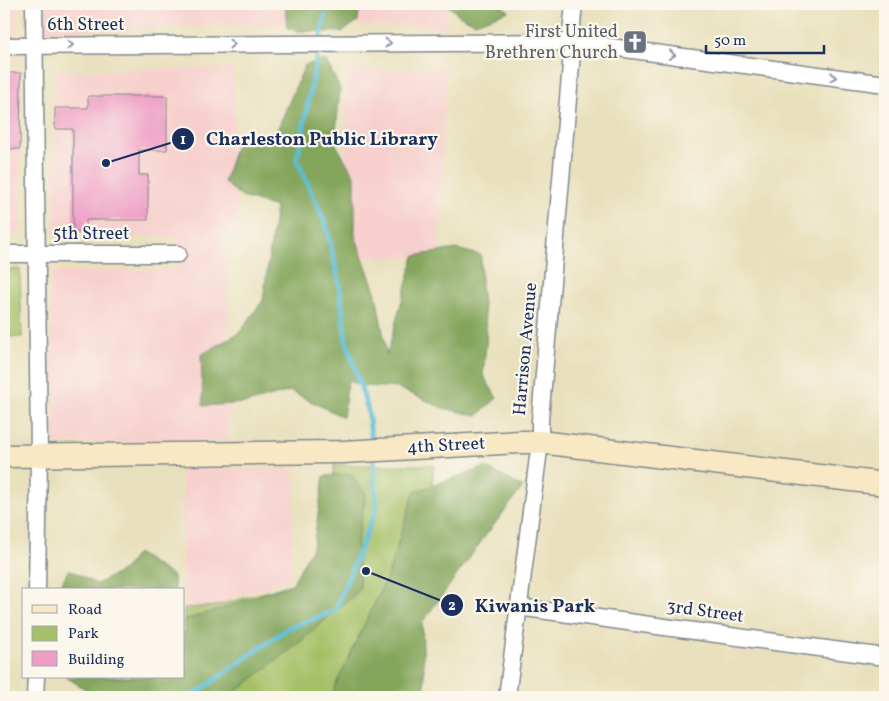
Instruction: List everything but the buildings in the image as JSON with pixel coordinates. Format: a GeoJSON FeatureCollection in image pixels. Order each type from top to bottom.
{"type":"FeatureCollection","features":[{"type":"Feature","properties":{"kind":"street"},"geometry":{"type":"LineString","coordinates":[[34,4],[39,455],[37,588]]}},
{"type":"Feature","properties":{"kind":"street","name":"Harrison Avenue"},"geometry":{"type":"LineString","coordinates":[[507,697],[540,442],[540,420],[574,42],[571,34],[574,4]]}},
{"type":"Feature","properties":{"kind":"street","name":"6th Street"},"geometry":{"type":"LineString","coordinates":[[4,46],[574,42],[885,84]]}},
{"type":"Feature","properties":{"kind":"street","name":"5th Street"},"geometry":{"type":"LineString","coordinates":[[4,254],[178,254]]}},
{"type":"Feature","properties":{"kind":"street","name":"4th Street"},"geometry":{"type":"LineString","coordinates":[[4,456],[343,452],[540,442],[885,484]]}},
{"type":"Feature","properties":{"kind":"street","name":"3rd Street"},"geometry":{"type":"LineString","coordinates":[[518,606],[885,657]]}},
{"type":"Feature","properties":{"kind":"street"},"geometry":{"type":"LineString","coordinates":[[35,697],[36,678]]}},
{"type":"Feature","properties":{"kind":"shaded area"},"geometry":{"type":"Polygon","coordinates":[[[4,4],[17,4],[17,33],[4,33],[4,4]]]}},
{"type":"Feature","properties":{"kind":"shaded area"},"geometry":{"type":"Polygon","coordinates":[[[45,4],[446,4],[447,27],[291,24],[45,31],[45,4]]]}},
{"type":"Feature","properties":{"kind":"shaded area"},"geometry":{"type":"Polygon","coordinates":[[[446,67],[439,257],[343,258],[347,71],[446,67]]]}},
{"type":"Feature","properties":{"kind":"shaded area"},"geometry":{"type":"Polygon","coordinates":[[[233,68],[238,237],[226,238],[229,440],[54,443],[50,272],[177,269],[177,237],[54,235],[53,71],[233,68]]]}},
{"type":"Feature","properties":{"kind":"shaded area"},"geometry":{"type":"Polygon","coordinates":[[[19,69],[21,73],[22,233],[4,233],[4,70],[19,69]]]}},
{"type":"Feature","properties":{"kind":"shaded area"},"geometry":{"type":"Polygon","coordinates":[[[182,468],[295,469],[291,577],[216,606],[185,608],[185,588],[182,588],[182,468]]]}},
{"type":"Feature","properties":{"kind":"green space"},"geometry":{"type":"Polygon","coordinates":[[[285,4],[360,4],[358,21],[342,32],[299,31],[287,28],[285,4]]]}},
{"type":"Feature","properties":{"kind":"green space"},"geometry":{"type":"Polygon","coordinates":[[[446,4],[498,4],[509,11],[475,23],[459,15],[446,4]]]}},
{"type":"Feature","properties":{"kind":"green space"},"geometry":{"type":"Polygon","coordinates":[[[326,60],[340,89],[335,143],[355,177],[355,235],[376,294],[387,355],[414,256],[456,249],[481,255],[481,287],[487,334],[483,375],[497,398],[477,416],[443,408],[398,388],[365,386],[348,381],[343,417],[290,391],[247,403],[203,406],[201,355],[240,332],[263,300],[276,207],[242,197],[224,182],[240,132],[266,140],[277,130],[305,65],[326,60]]]}},
{"type":"Feature","properties":{"kind":"green space"},"geometry":{"type":"Polygon","coordinates":[[[4,269],[20,269],[22,337],[4,337],[4,269]]]}},
{"type":"Feature","properties":{"kind":"green space"},"geometry":{"type":"Polygon","coordinates":[[[334,465],[434,465],[409,697],[110,697],[185,678],[185,608],[216,606],[292,584],[326,559],[333,508],[334,465]]]}},
{"type":"Feature","properties":{"kind":"green space"},"geometry":{"type":"Polygon","coordinates":[[[485,467],[523,487],[422,623],[425,697],[331,697],[388,575],[414,492],[485,467]]]}},
{"type":"Feature","properties":{"kind":"green space"},"geometry":{"type":"Polygon","coordinates":[[[351,474],[366,494],[357,545],[360,590],[295,646],[229,697],[88,697],[88,691],[68,678],[185,678],[185,620],[292,584],[313,546],[324,476],[351,474]]]}},
{"type":"Feature","properties":{"kind":"green space"},"geometry":{"type":"Polygon","coordinates":[[[137,553],[173,576],[175,588],[59,588],[69,569],[96,584],[124,570],[137,553]]]}},
{"type":"Feature","properties":{"kind":"waterway"},"geometry":{"type":"LineString","coordinates":[[325,16],[297,160],[326,225],[339,282],[346,340],[368,410],[372,446]]}},
{"type":"Feature","properties":{"kind":"waterway"},"geometry":{"type":"LineString","coordinates":[[191,697],[288,628],[335,611],[377,507],[373,457]]}},
{"type":"Feature","properties":{"kind":"place","name":"First United Brethren Church"},"geometry":{"type":"Point","coordinates":[635,42]}},
{"type":"Feature","properties":{"kind":"place","name":"Charleston Public Library"},"geometry":{"type":"Point","coordinates":[106,163]}},
{"type":"Feature","properties":{"kind":"place","name":"Kiwanis Park"},"geometry":{"type":"Point","coordinates":[366,571]}}]}
